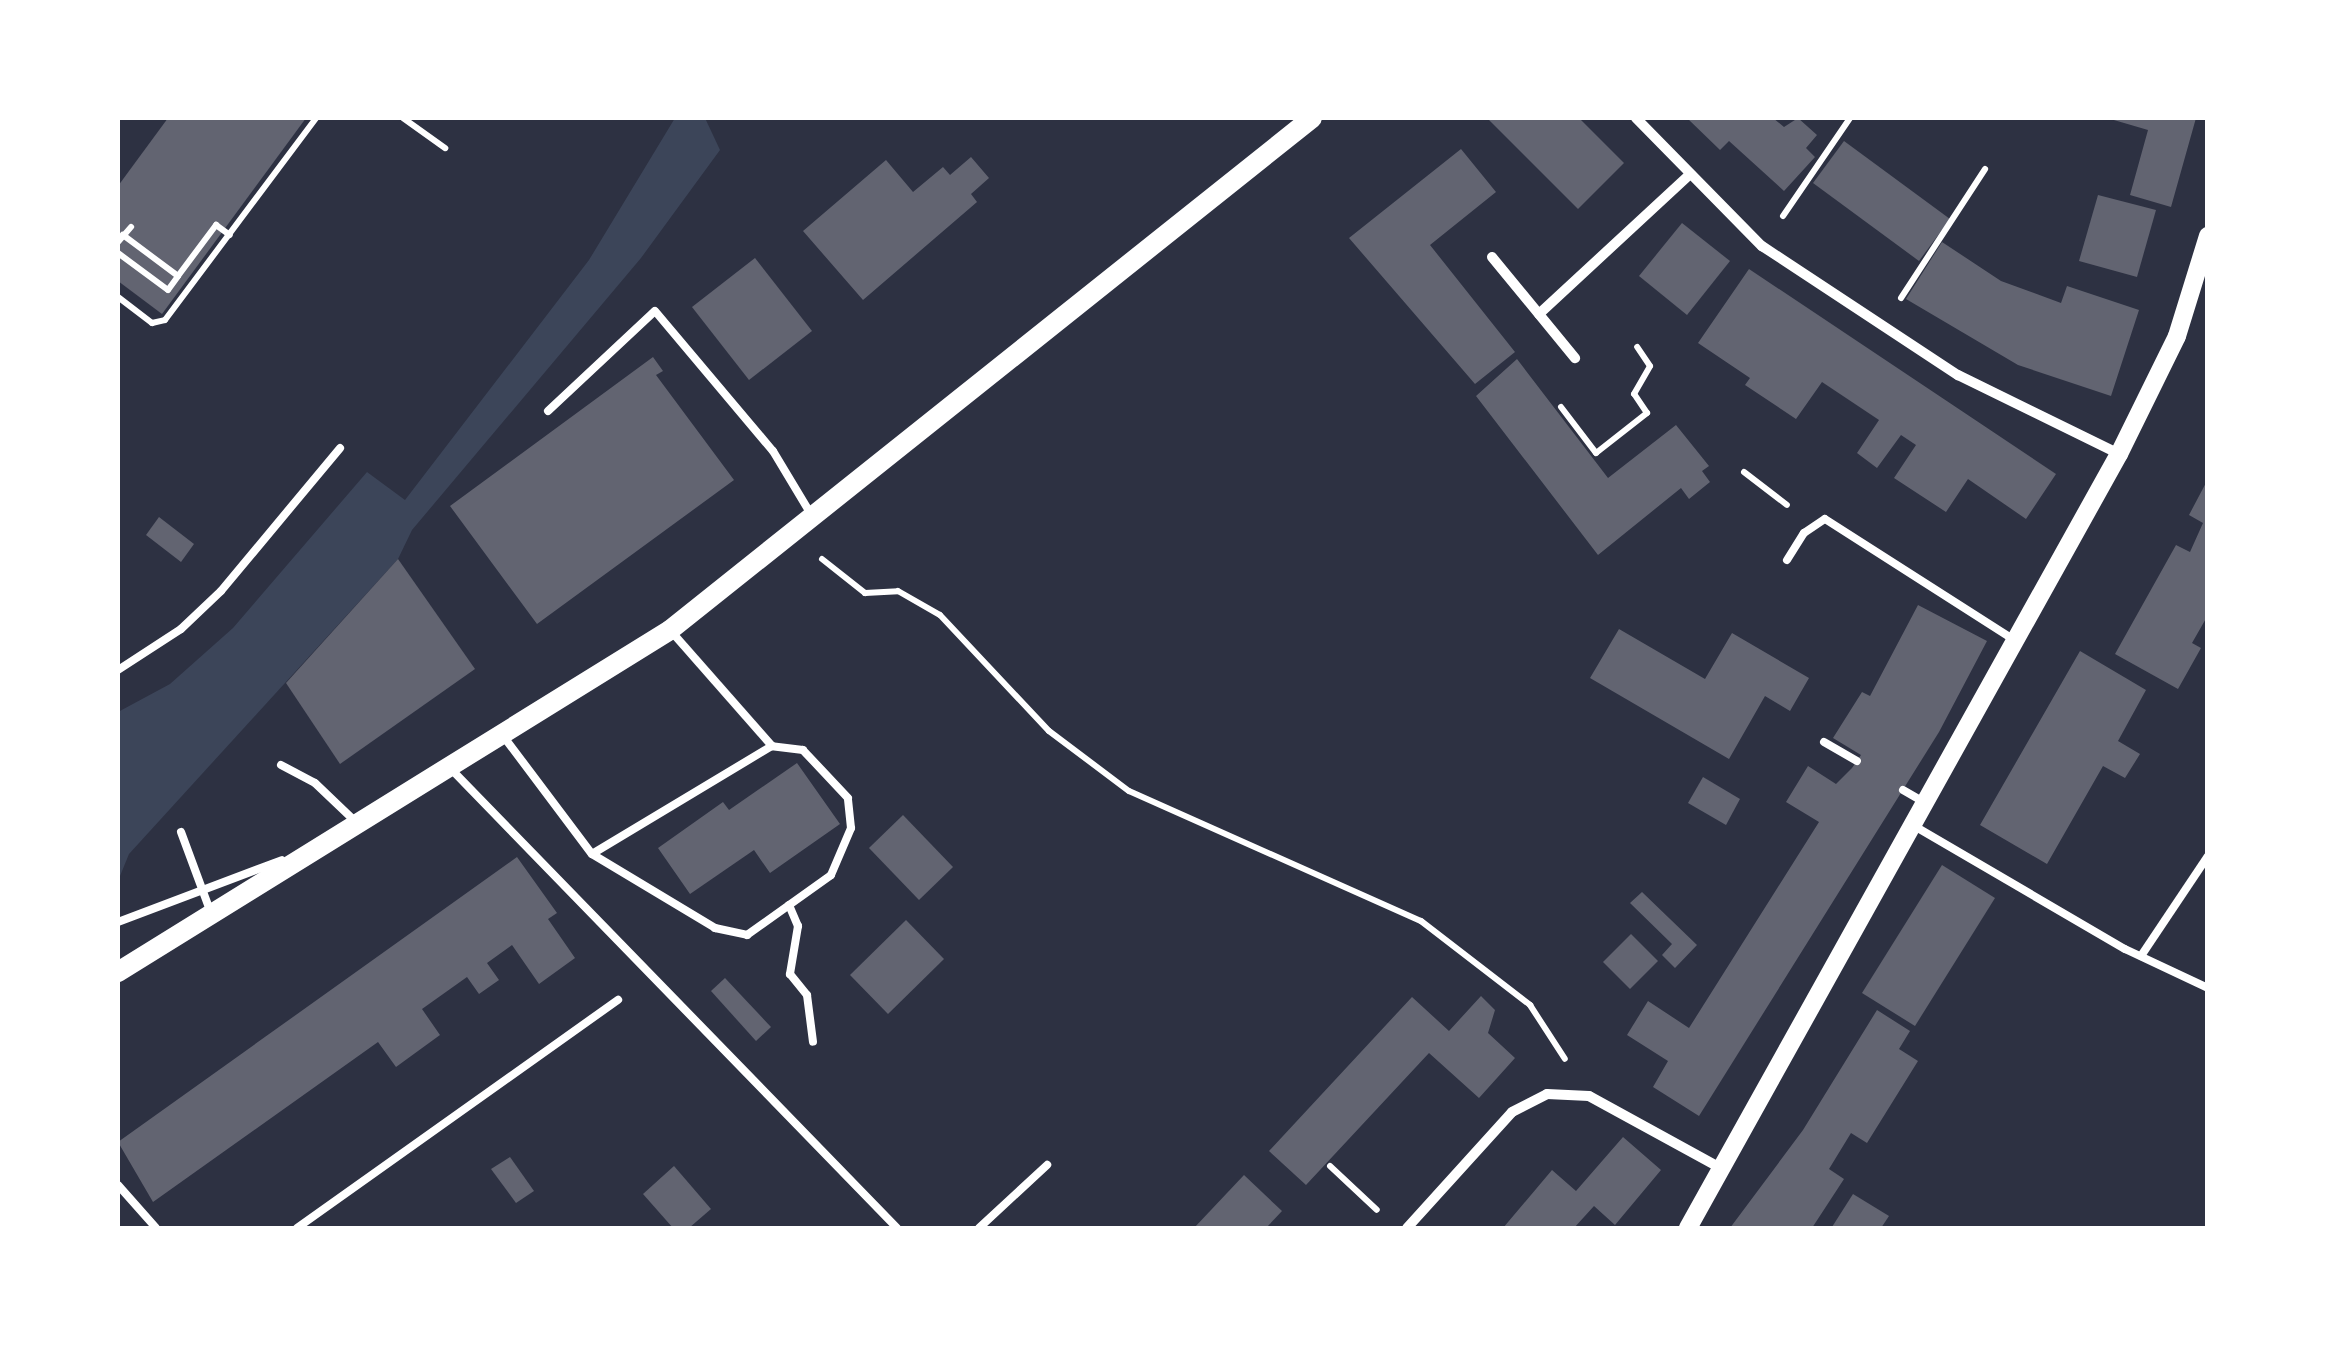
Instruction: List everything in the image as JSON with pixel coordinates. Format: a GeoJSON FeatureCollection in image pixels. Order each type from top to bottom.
{"type":"FeatureCollection","features":[{"type":"Feature","properties":{"kind":"main road"},"geometry":{"type":"LineString","coordinates":[[118,972],[670,630],[815,520],[1312,118]]}},
{"type":"Feature","properties":{"kind":"street"},"geometry":{"type":"LineString","coordinates":[[1636,118],[1688,176],[1762,246],[1974,384],[2119,454]]}},
{"type":"Feature","properties":{"kind":"street"},"geometry":{"type":"LineString","coordinates":[[1539,314],[1688,176]]}},
{"type":"Feature","properties":{"kind":"street"},"geometry":{"type":"LineString","coordinates":[[1688,1228],[1717,1166],[1916,827],[2119,454],[2176,336],[2202,271],[2208,236]]}},
{"type":"Feature","properties":{"kind":"street"},"geometry":{"type":"LineString","coordinates":[[1492,257],[1575,358]]}},
{"type":"Feature","properties":{"kind":"street"},"geometry":{"type":"LineString","coordinates":[[1407,1228],[1512,1112],[1547,1094],[1590,1096],[1717,1166]]}},
{"type":"Feature","properties":{"kind":"lane"},"geometry":{"type":"LineString","coordinates":[[548,411],[655,311],[773,452],[815,520]]}},
{"type":"Feature","properties":{"kind":"lane"},"geometry":{"type":"LineString","coordinates":[[118,670],[181,629],[221,591],[340,448]]}},
{"type":"Feature","properties":{"kind":"lane"},"geometry":{"type":"LineString","coordinates":[[1787,560],[1804,533],[1825,520],[2019,643]]}},
{"type":"Feature","properties":{"kind":"lane"},"geometry":{"type":"LineString","coordinates":[[670,630],[772,746]]}},
{"type":"Feature","properties":{"kind":"lane"},"geometry":{"type":"LineString","coordinates":[[502,736],[592,854],[715,928],[747,935],[831,875],[852,828],[848,798],[803,750],[772,746],[592,854]]}},
{"type":"Feature","properties":{"kind":"lane"},"geometry":{"type":"LineString","coordinates":[[1824,742],[1856,762]]}},
{"type":"Feature","properties":{"kind":"lane"},"geometry":{"type":"LineString","coordinates":[[281,765],[314,783],[356,822]]}},
{"type":"Feature","properties":{"kind":"lane"},"geometry":{"type":"LineString","coordinates":[[451,769],[897,1228]]}},
{"type":"Feature","properties":{"kind":"lane"},"geometry":{"type":"LineString","coordinates":[[1904,790],[1928,804]]}},
{"type":"Feature","properties":{"kind":"lane"},"geometry":{"type":"LineString","coordinates":[[1916,827],[2141,956],[2208,988]]}},
{"type":"Feature","properties":{"kind":"lane"},"geometry":{"type":"LineString","coordinates":[[181,832],[211,913]]}},
{"type":"Feature","properties":{"kind":"lane"},"geometry":{"type":"LineString","coordinates":[[118,922],[315,848]]}},
{"type":"Feature","properties":{"kind":"lane"},"geometry":{"type":"LineString","coordinates":[[2141,956],[2208,856]]}},
{"type":"Feature","properties":{"kind":"lane"},"geometry":{"type":"LineString","coordinates":[[789,905],[798,926],[790,974],[808,995],[814,1042]]}},
{"type":"Feature","properties":{"kind":"lane"},"geometry":{"type":"LineString","coordinates":[[298,1228],[618,1000]]}},
{"type":"Feature","properties":{"kind":"lane"},"geometry":{"type":"LineString","coordinates":[[979,1228],[1047,1165]]}},
{"type":"Feature","properties":{"kind":"lane"},"geometry":{"type":"LineString","coordinates":[[118,1185],[156,1228]]}},
{"type":"Feature","properties":{"kind":"path"},"geometry":{"type":"LineString","coordinates":[[118,297],[152,323],[165,320],[316,118]]}},
{"type":"Feature","properties":{"kind":"path"},"geometry":{"type":"LineString","coordinates":[[403,118],[446,148]]}},
{"type":"Feature","properties":{"kind":"path"},"geometry":{"type":"LineString","coordinates":[[1762,246],[1850,118]]}},
{"type":"Feature","properties":{"kind":"path"},"geometry":{"type":"LineString","coordinates":[[1882,325],[1985,169]]}},
{"type":"Feature","properties":{"kind":"path"},"geometry":{"type":"LineString","coordinates":[[118,253],[168,290],[216,225],[230,235]]}},
{"type":"Feature","properties":{"kind":"path"},"geometry":{"type":"LineString","coordinates":[[131,227],[120,239],[178,276]]}},
{"type":"Feature","properties":{"kind":"path"},"geometry":{"type":"LineString","coordinates":[[1561,406],[1596,453],[1647,413],[1634,394],[1650,366],[1637,347]]}},
{"type":"Feature","properties":{"kind":"path"},"geometry":{"type":"LineString","coordinates":[[1744,472],[1796,512],[1825,520]]}},
{"type":"Feature","properties":{"kind":"path"},"geometry":{"type":"LineString","coordinates":[[793,537],[865,592],[898,591],[940,614],[1050,731],[1129,792],[1421,921],[1530,1005],[1590,1096]]}},
{"type":"Feature","properties":{"kind":"path"},"geometry":{"type":"LineString","coordinates":[[1330,1166],[1383,1216]]}},
{"type":"Feature","properties":{"kind":"shaded area"},"geometry":{"type":"Polygon","coordinates":[[[675,118],[705,118],[720,150],[641,258],[412,530],[398,559],[129,854],[118,881],[118,712],[170,684],[233,628],[367,472],[405,500],[589,260],[675,118]]]}},
{"type":"Feature","properties":{"kind":"building"},"geometry":{"type":"Polygon","coordinates":[[[168,118],[306,118],[162,314],[118,281],[118,186],[168,118]]]}},
{"type":"Feature","properties":{"kind":"building"},"geometry":{"type":"Polygon","coordinates":[[[1487,118],[1579,118],[1624,163],[1578,209],[1487,118]]]}},
{"type":"Feature","properties":{"kind":"building"},"geometry":{"type":"Polygon","coordinates":[[[1687,118],[1773,118],[1784,127],[1798,118],[1817,135],[1806,148],[1815,157],[1784,191],[1729,141],[1720,150],[1687,118]]]}},
{"type":"Feature","properties":{"kind":"building"},"geometry":{"type":"Polygon","coordinates":[[[2107,118],[2196,118],[2171,207],[2130,195],[2148,130],[2107,118]]]}},
{"type":"Feature","properties":{"kind":"building"},"geometry":{"type":"Polygon","coordinates":[[[1844,141],[1950,219],[1919,261],[1813,183],[1844,141]]]}},
{"type":"Feature","properties":{"kind":"building"},"geometry":{"type":"Polygon","coordinates":[[[1461,149],[1496,192],[1430,245],[1515,352],[1475,384],[1349,238],[1461,149]]]}},
{"type":"Feature","properties":{"kind":"building"},"geometry":{"type":"Polygon","coordinates":[[[971,157],[989,178],[971,194],[977,202],[863,300],[803,231],[886,160],[913,192],[943,167],[950,175],[971,157]]]}},
{"type":"Feature","properties":{"kind":"building"},"geometry":{"type":"Polygon","coordinates":[[[2098,195],[2156,210],[2137,277],[2079,261],[2098,195]]]}},
{"type":"Feature","properties":{"kind":"building"},"geometry":{"type":"Polygon","coordinates":[[[1682,223],[1730,261],[1687,315],[1639,276],[1682,223]]]}},
{"type":"Feature","properties":{"kind":"building"},"geometry":{"type":"Polygon","coordinates":[[[1942,242],[2001,281],[2061,303],[2067,286],[2139,310],[2111,396],[2018,365],[1906,299],[1942,242]]]}},
{"type":"Feature","properties":{"kind":"building"},"geometry":{"type":"Polygon","coordinates":[[[755,258],[812,331],[749,380],[692,307],[755,258]]]}},
{"type":"Feature","properties":{"kind":"building"},"geometry":{"type":"Polygon","coordinates":[[[1749,269],[2056,474],[2026,519],[1968,479],[1946,512],[1894,478],[1916,445],[1901,435],[1877,468],[1857,453],[1879,420],[1822,382],[1796,419],[1745,385],[1750,378],[1698,343],[1749,269]]]}},
{"type":"Feature","properties":{"kind":"building"},"geometry":{"type":"Polygon","coordinates":[[[653,357],[663,371],[656,375],[734,480],[537,624],[450,506],[653,357]]]}},
{"type":"Feature","properties":{"kind":"building"},"geometry":{"type":"Polygon","coordinates":[[[1517,359],[1608,478],[1676,425],[1709,466],[1702,471],[1710,482],[1689,499],[1681,488],[1598,555],[1476,396],[1517,359]]]}},
{"type":"Feature","properties":{"kind":"building"},"geometry":{"type":"Polygon","coordinates":[[[2208,479],[2208,615],[2192,643],[2201,648],[2178,689],[2115,654],[2176,545],[2190,552],[2203,523],[2189,515],[2208,479]]]}},
{"type":"Feature","properties":{"kind":"building"},"geometry":{"type":"Polygon","coordinates":[[[159,517],[194,544],[181,562],[146,535],[159,517]]]}},
{"type":"Feature","properties":{"kind":"building"},"geometry":{"type":"Polygon","coordinates":[[[398,559],[475,669],[340,764],[286,683],[398,559]]]}},
{"type":"Feature","properties":{"kind":"building"},"geometry":{"type":"Polygon","coordinates":[[[1918,605],[1987,641],[1939,732],[1699,1116],[1653,1087],[1668,1061],[1627,1035],[1648,1001],[1689,1028],[1819,822],[1786,802],[1808,766],[1836,784],[1861,755],[1833,738],[1862,692],[1870,696],[1918,605]]]}},
{"type":"Feature","properties":{"kind":"building"},"geometry":{"type":"Polygon","coordinates":[[[1619,629],[1705,679],[1732,633],[1809,678],[1790,711],[1765,696],[1729,759],[1590,678],[1619,629]]]}},
{"type":"Feature","properties":{"kind":"building"},"geometry":{"type":"Polygon","coordinates":[[[2080,651],[2146,690],[2118,741],[2140,754],[2125,778],[2103,766],[2047,864],[1980,825],[2080,651]]]}},
{"type":"Feature","properties":{"kind":"building"},"geometry":{"type":"Polygon","coordinates":[[[797,763],[840,824],[770,873],[754,850],[690,894],[658,848],[723,802],[729,810],[797,763]]]}},
{"type":"Feature","properties":{"kind":"building"},"geometry":{"type":"Polygon","coordinates":[[[1703,777],[1740,799],[1726,825],[1688,803],[1703,777]]]}},
{"type":"Feature","properties":{"kind":"building"},"geometry":{"type":"Polygon","coordinates":[[[903,815],[953,867],[919,900],[869,848],[903,815]]]}},
{"type":"Feature","properties":{"kind":"building"},"geometry":{"type":"Polygon","coordinates":[[[517,857],[557,913],[548,919],[575,958],[539,984],[512,945],[487,963],[499,980],[479,994],[467,977],[422,1009],[440,1035],[396,1067],[378,1042],[153,1202],[118,1142],[517,857]]]}},
{"type":"Feature","properties":{"kind":"building"},"geometry":{"type":"Polygon","coordinates":[[[1942,865],[1995,898],[1915,1026],[1862,993],[1942,865]]]}},
{"type":"Feature","properties":{"kind":"building"},"geometry":{"type":"Polygon","coordinates":[[[1642,892],[1697,945],[1675,968],[1662,955],[1672,944],[1630,903],[1642,892]]]}},
{"type":"Feature","properties":{"kind":"building"},"geometry":{"type":"Polygon","coordinates":[[[906,920],[944,959],[888,1014],[850,975],[906,920]]]}},
{"type":"Feature","properties":{"kind":"building"},"geometry":{"type":"Polygon","coordinates":[[[1631,934],[1658,961],[1630,989],[1603,962],[1631,934]]]}},
{"type":"Feature","properties":{"kind":"building"},"geometry":{"type":"Polygon","coordinates":[[[725,978],[771,1027],[756,1041],[711,991],[725,978]]]}},
{"type":"Feature","properties":{"kind":"building"},"geometry":{"type":"Polygon","coordinates":[[[1481,996],[1495,1010],[1488,1033],[1515,1058],[1479,1098],[1429,1053],[1306,1185],[1269,1151],[1412,997],[1449,1031],[1481,996]]]}},
{"type":"Feature","properties":{"kind":"building"},"geometry":{"type":"Polygon","coordinates":[[[1877,1010],[1910,1031],[1899,1049],[1918,1061],[1867,1143],[1851,1133],[1829,1169],[1844,1179],[1812,1228],[1730,1228],[1803,1130],[1877,1010]]]}},
{"type":"Feature","properties":{"kind":"building"},"geometry":{"type":"Polygon","coordinates":[[[1623,1137],[1661,1170],[1615,1225],[1594,1206],[1574,1228],[1503,1228],[1552,1170],[1576,1191],[1623,1137]]]}},
{"type":"Feature","properties":{"kind":"building"},"geometry":{"type":"Polygon","coordinates":[[[510,1157],[534,1191],[516,1203],[491,1169],[510,1157]]]}},
{"type":"Feature","properties":{"kind":"building"},"geometry":{"type":"Polygon","coordinates":[[[674,1166],[711,1209],[689,1228],[673,1228],[643,1194],[674,1166]]]}},
{"type":"Feature","properties":{"kind":"building"},"geometry":{"type":"Polygon","coordinates":[[[1244,1175],[1282,1211],[1266,1228],[1194,1228],[1244,1175]]]}},
{"type":"Feature","properties":{"kind":"building"},"geometry":{"type":"Polygon","coordinates":[[[1853,1194],[1889,1216],[1881,1228],[1832,1227],[1853,1194]]]}}]}
